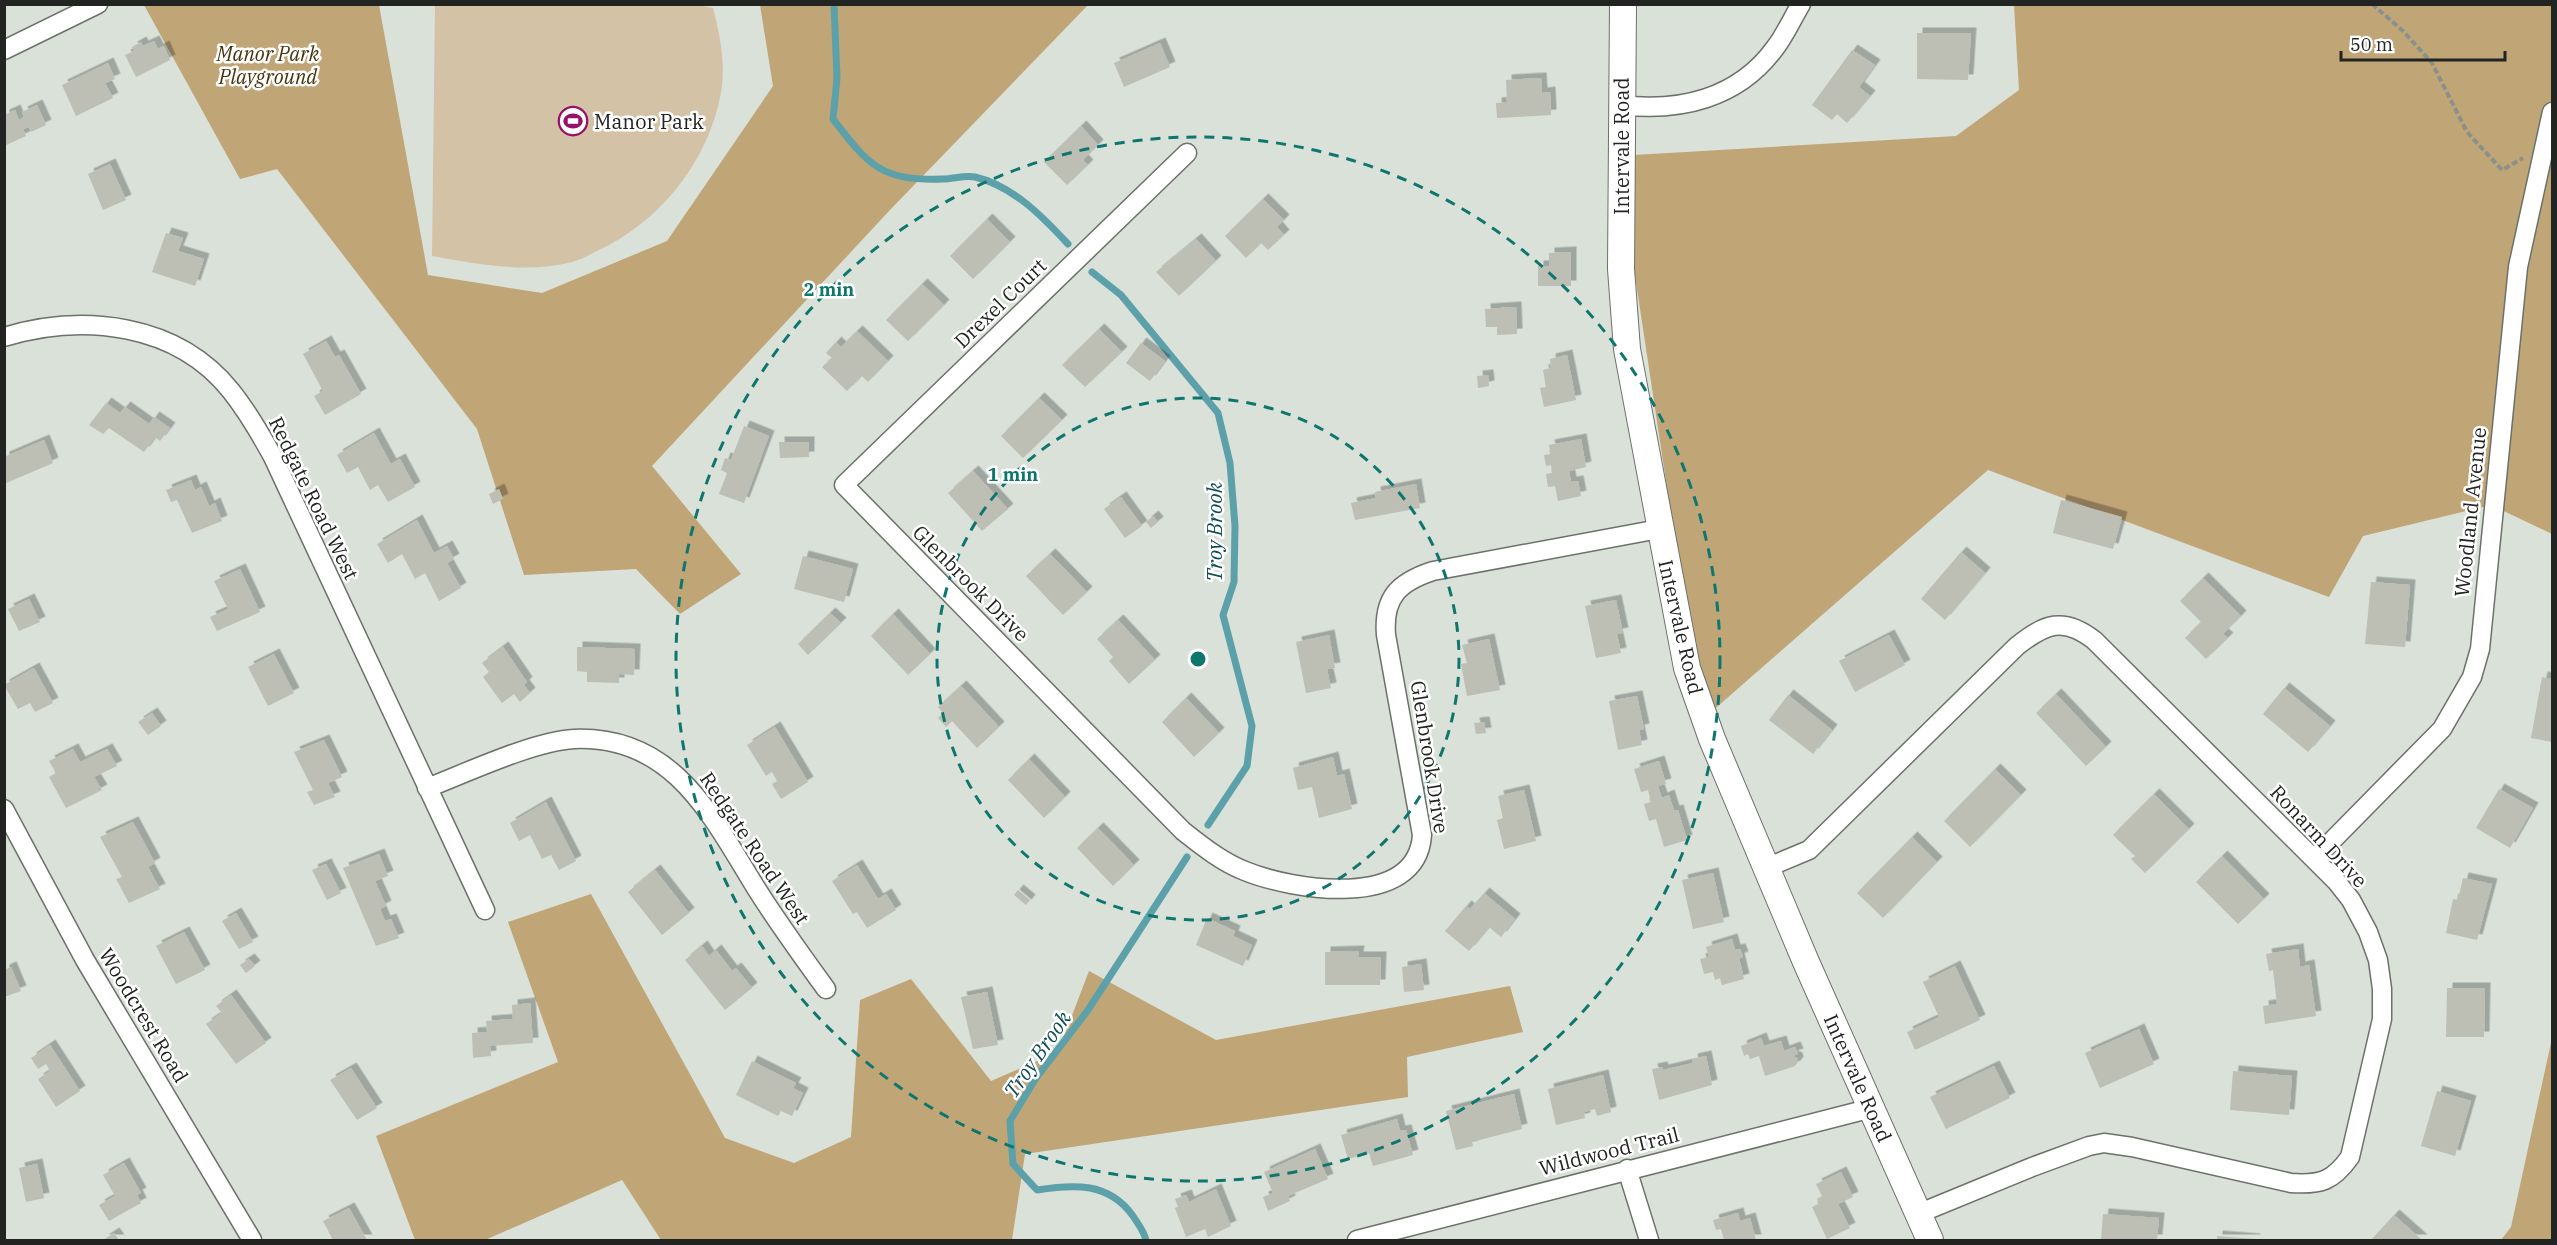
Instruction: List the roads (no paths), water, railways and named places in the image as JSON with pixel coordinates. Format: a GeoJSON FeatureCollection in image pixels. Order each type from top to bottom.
{"type":"FeatureCollection","features":[{"type":"Feature","properties":{"kind":"street"},"geometry":{"type":"LineString","coordinates":[[4,50],[98,4]]}},
{"type":"Feature","properties":{"kind":"street","name":"Intervale Road"},"geometry":{"type":"LineString","coordinates":[[1623,4],[1620,269],[1627,349],[1659,530],[1687,668],[1712,739],[1766,868],[1930,1240]]}},
{"type":"Feature","properties":{"kind":"street"},"geometry":{"type":"LineString","coordinates":[[1621,105],[1660,108],[1690,104],[1731,88],[1755,70],[1775,48],[1801,4]]}},
{"type":"Feature","properties":{"kind":"street","name":"Woodland Avenue"},"geometry":{"type":"LineString","coordinates":[[2314,859],[2442,729],[2472,677],[2480,649],[2518,267],[2553,112]]}},
{"type":"Feature","properties":{"kind":"street","name":"Drexel Court"},"geometry":{"type":"LineString","coordinates":[[844,485],[1187,153]]}},
{"type":"Feature","properties":{"kind":"street","name":"Redgate Road West"},"geometry":{"type":"LineString","coordinates":[[4,337],[57,325],[99,324],[131,329],[163,340],[190,355],[231,391],[273,457],[485,910]]}},
{"type":"Feature","properties":{"kind":"street","name":"Glenbrook Drive"},"geometry":{"type":"LineString","coordinates":[[844,485],[1183,831],[1206,850],[1242,870],[1273,881],[1312,888],[1377,885],[1404,873],[1415,863],[1421,850],[1419,811],[1385,621],[1395,593],[1406,582],[1433,571],[1659,530]]}},
{"type":"Feature","properties":{"kind":"street","name":"Ronarm Drive"},"geometry":{"type":"LineString","coordinates":[[1766,868],[1809,850],[2017,646],[2039,628],[2054,625],[2082,631],[2094,639],[2314,859],[2351,900],[2368,932],[2378,960],[2382,989],[2382,1019],[2350,1156],[2339,1173],[2311,1184],[2291,1183],[2132,1147],[2104,1143],[2061,1157],[1920,1213]]}},
{"type":"Feature","properties":{"kind":"street","name":"Redgate Road West"},"geometry":{"type":"LineString","coordinates":[[426,788],[514,755],[573,740],[603,741],[632,748],[659,761],[693,790],[783,929],[826,989]]}},
{"type":"Feature","properties":{"kind":"street","name":"Woodcrest Road"},"geometry":{"type":"LineString","coordinates":[[4,809],[85,960],[252,1240]]}},
{"type":"Feature","properties":{"kind":"street","name":"Wildwood Trail"},"geometry":{"type":"LineString","coordinates":[[1357,1240],[1872,1108]]}},
{"type":"Feature","properties":{"kind":"street"},"geometry":{"type":"LineString","coordinates":[[1627,1169],[1649,1240]]}},
{"type":"Feature","properties":{"kind":"waterway","name":"Troy Brook"},"geometry":{"type":"LineString","coordinates":[[834,4],[837,78],[833,119],[867,159],[890,173],[905,177],[922,179],[975,177],[989,181],[1026,203],[1068,244]]}},
{"type":"Feature","properties":{"kind":"waterway","name":"Troy Brook"},"geometry":{"type":"LineString","coordinates":[[1092,272],[1121,295],[1218,413],[1230,463],[1235,526],[1234,582],[1223,615],[1252,726],[1247,766],[1208,825]]}},
{"type":"Feature","properties":{"kind":"waterway","name":"Troy Brook"},"geometry":{"type":"LineString","coordinates":[[1146,1240],[1139,1225],[1124,1205],[1102,1191],[1077,1187],[1037,1190],[1013,1164],[1010,1121],[1036,1078],[1088,1010],[1187,857]]}},
{"type":"Feature","properties":{"kind":"place","name":"Manor Park"},"geometry":{"type":"Point","coordinates":[573,121]}},
{"type":"Feature","properties":{"kind":"park label","name":"Manor Park Playground"},"geometry":{"type":"Point","coordinates":[268,64]}}]}
